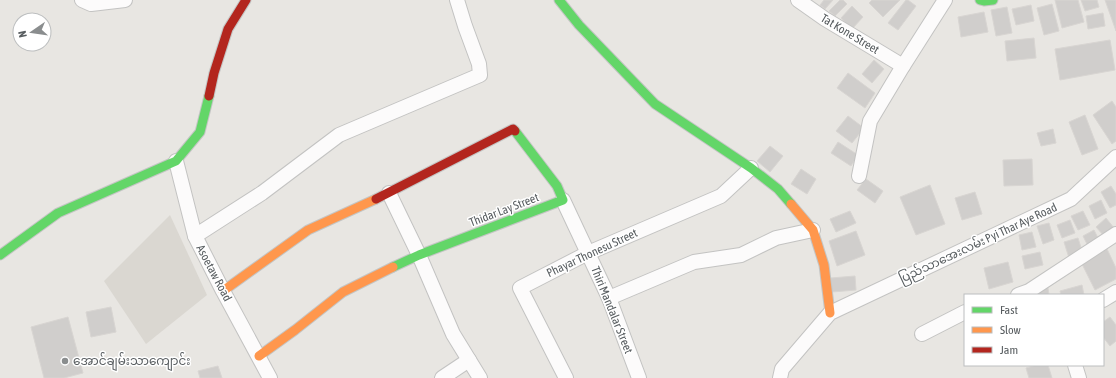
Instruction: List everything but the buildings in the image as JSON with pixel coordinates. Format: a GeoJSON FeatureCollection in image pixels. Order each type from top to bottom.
{"type":"FeatureCollection","features":[{"type":"Feature","properties":{"kind":"main road"},"geometry":{"type":"LineString","coordinates":[[0,255],[58,213],[176,161],[200,132],[214,73],[228,29],[246,0]]}},
{"type":"Feature","properties":{"kind":"main road"},"geometry":{"type":"LineString","coordinates":[[559,0],[579,25],[655,104],[751,168],[778,189],[813,230],[824,266],[830,313]]}},
{"type":"Feature","properties":{"kind":"main road"},"geometry":{"type":"LineString","coordinates":[[980,0],[993,0]]}},
{"type":"Feature","properties":{"kind":"main road"},"geometry":{"type":"LineString","coordinates":[[223,291],[308,230],[389,193],[513,129],[557,186],[562,200]]}},
{"type":"Feature","properties":{"kind":"main road","name":"Thidar Lay Street"},"geometry":{"type":"LineString","coordinates":[[259,356],[343,292],[419,255],[562,200]]}},
{"type":"Feature","properties":{"kind":"street"},"geometry":{"type":"LineString","coordinates":[[82,0],[91,4],[125,0]]}},
{"type":"Feature","properties":{"kind":"street"},"geometry":{"type":"LineString","coordinates":[[195,236],[262,192],[339,135],[480,75],[458,0]]}},
{"type":"Feature","properties":{"kind":"street","name":"Tat Kone Street"},"geometry":{"type":"LineString","coordinates":[[798,0],[825,19],[903,66]]}},
{"type":"Feature","properties":{"kind":"street"},"geometry":{"type":"LineString","coordinates":[[859,176],[870,121],[945,0]]}},
{"type":"Feature","properties":{"kind":"street","name":"ပြည်သာအေးလမ်း Pyi Thar Aye Road"},"geometry":{"type":"LineString","coordinates":[[830,313],[1072,199],[1116,157]]}},
{"type":"Feature","properties":{"kind":"street","name":"Asoetaw Road"},"geometry":{"type":"LineString","coordinates":[[176,161],[195,236],[270,378]]}},
{"type":"Feature","properties":{"kind":"street","name":"Phayar Thonesu Street"},"geometry":{"type":"LineString","coordinates":[[566,378],[520,288],[588,253],[721,196],[751,168]]}},
{"type":"Feature","properties":{"kind":"street"},"geometry":{"type":"LineString","coordinates":[[389,193],[419,255],[453,334],[480,378]]}},
{"type":"Feature","properties":{"kind":"street","name":"Thiri Mandalar Street"},"geometry":{"type":"LineString","coordinates":[[562,200],[609,298],[639,378]]}},
{"type":"Feature","properties":{"kind":"street"},"geometry":{"type":"LineString","coordinates":[[609,298],[694,262],[741,255],[776,238],[813,230]]}},
{"type":"Feature","properties":{"kind":"street"},"geometry":{"type":"LineString","coordinates":[[1022,294],[1029,292],[1116,234]]}},
{"type":"Feature","properties":{"kind":"street"},"geometry":{"type":"LineString","coordinates":[[780,378],[782,369],[830,313]]}},
{"type":"Feature","properties":{"kind":"street"},"geometry":{"type":"LineString","coordinates":[[922,334],[964,313]]}},
{"type":"Feature","properties":{"kind":"street"},"geometry":{"type":"LineString","coordinates":[[442,378],[469,360]]}},
{"type":"Feature","properties":{"kind":"street"},"geometry":{"type":"LineString","coordinates":[[1075,366],[1079,378]]}},
{"type":"Feature","properties":{"kind":"shaded area"},"geometry":{"type":"Polygon","coordinates":[[[170,215],[207,295],[146,344],[104,281],[170,215]]]}},
{"type":"Feature","properties":{"kind":"traffic: fast"},"geometry":{"type":"LineString","coordinates":[[559,0],[579,25],[655,104],[751,168],[778,189],[791,204]]}},
{"type":"Feature","properties":{"kind":"traffic: fast"},"geometry":{"type":"LineString","coordinates":[[980,0],[993,0]]}},
{"type":"Feature","properties":{"kind":"traffic: fast"},"geometry":{"type":"LineString","coordinates":[[0,255],[58,213],[176,161],[200,132],[209,96]]}},
{"type":"Feature","properties":{"kind":"traffic: fast"},"geometry":{"type":"LineString","coordinates":[[393,267],[419,255],[563,200],[557,186],[515,131]]}},
{"type":"Feature","properties":{"kind":"traffic: slow"},"geometry":{"type":"LineString","coordinates":[[223,291],[308,230],[376,199]]}},
{"type":"Feature","properties":{"kind":"traffic: slow"},"geometry":{"type":"LineString","coordinates":[[791,204],[813,230],[824,265],[830,313]]}},
{"type":"Feature","properties":{"kind":"traffic: slow"},"geometry":{"type":"LineString","coordinates":[[259,356],[343,292],[393,267]]}},
{"type":"Feature","properties":{"kind":"traffic: jam"},"geometry":{"type":"LineString","coordinates":[[209,96],[214,73],[228,29],[246,0]]}},
{"type":"Feature","properties":{"kind":"traffic: jam"},"geometry":{"type":"LineString","coordinates":[[376,199],[513,129],[515,131]]}},
{"type":"Feature","properties":{"kind":"place","name":"အောင်ချမ်းသာကျောင်း"},"geometry":{"type":"Point","coordinates":[65,361]}}]}
